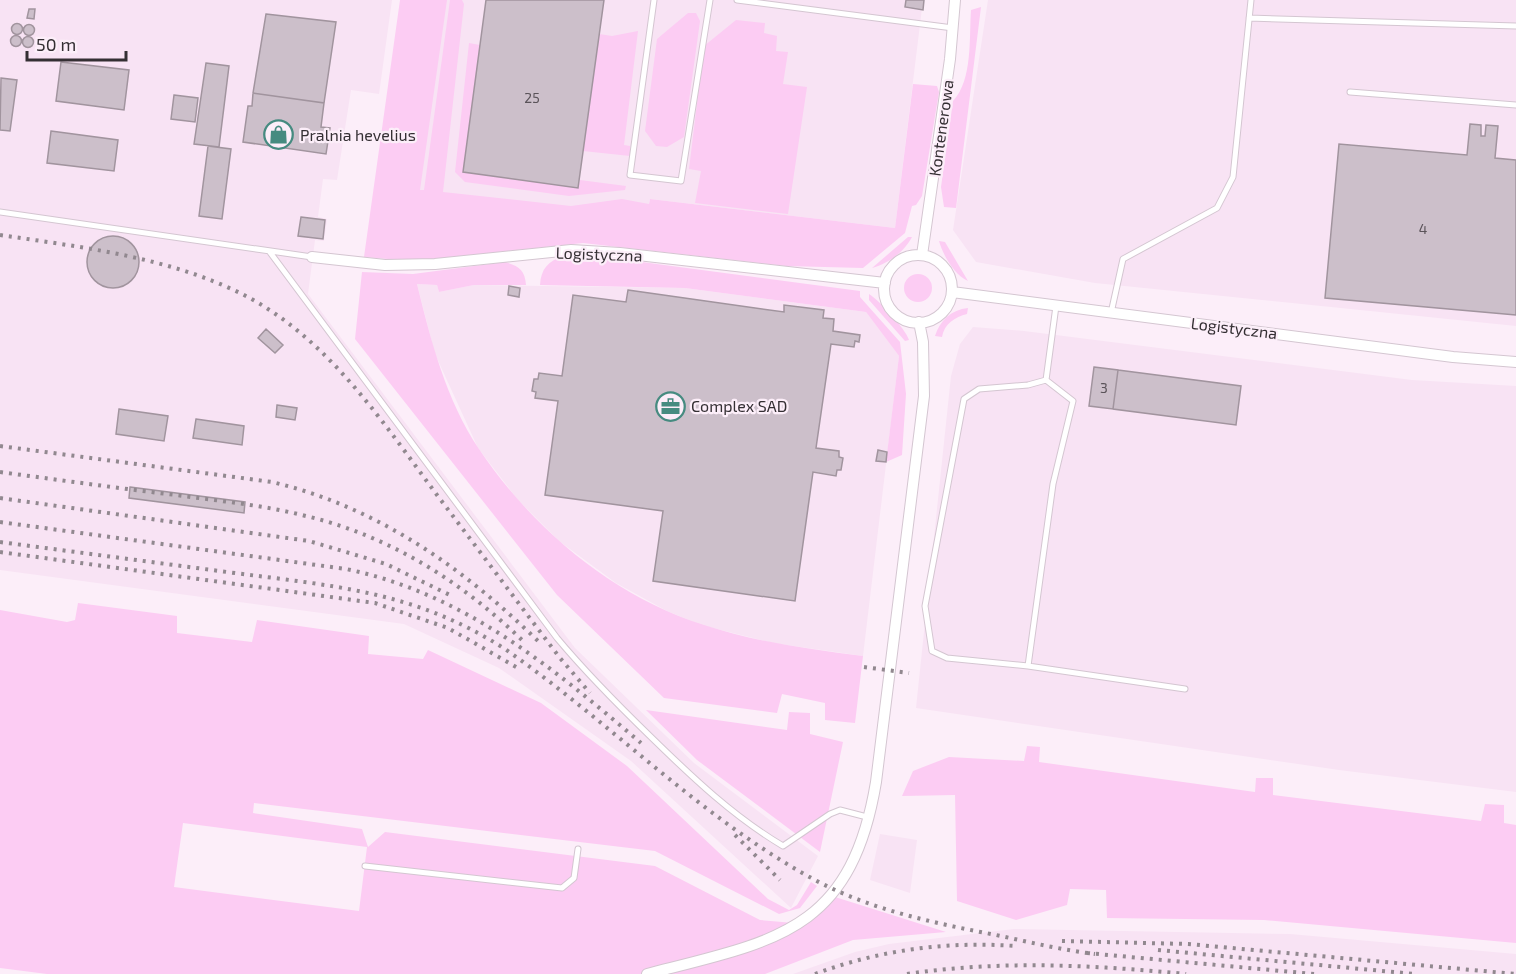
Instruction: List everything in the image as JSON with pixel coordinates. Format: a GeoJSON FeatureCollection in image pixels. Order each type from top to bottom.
{"type":"FeatureCollection","features":[{"type":"Feature","properties":{"kind":"street","name":"Kontenerowa"},"geometry":{"type":"LineString","coordinates":[[922,255],[955,0]]}},
{"type":"Feature","properties":{"kind":"street","name":"Logistyczna"},"geometry":{"type":"LineString","coordinates":[[312,257],[385,265],[435,264],[571,250],[620,253],[885,283]]}},
{"type":"Feature","properties":{"kind":"street"},"geometry":{"type":"LineString","coordinates":[[922,255],[934,259],[947,271],[952,292],[943,312],[928,321],[910,322],[895,313],[886,298],[885,283],[888,273],[900,260],[922,255]]}},
{"type":"Feature","properties":{"kind":"street","name":"Logistyczna"},"geometry":{"type":"LineString","coordinates":[[952,292],[1454,357],[1516,362]]}},
{"type":"Feature","properties":{"kind":"street"},"geometry":{"type":"LineString","coordinates":[[647,974],[734,952],[767,941],[792,929],[809,917],[842,881],[855,860],[870,818],[924,396],[923,342],[919,322]]}},
{"type":"Feature","properties":{"kind":"lane"},"geometry":{"type":"LineString","coordinates":[[654,0],[630,175],[681,181],[710,0]]}},
{"type":"Feature","properties":{"kind":"lane"},"geometry":{"type":"LineString","coordinates":[[737,0],[953,28]]}},
{"type":"Feature","properties":{"kind":"lane"},"geometry":{"type":"LineString","coordinates":[[1111,313],[1123,259],[1217,208],[1233,177],[1251,0]]}},
{"type":"Feature","properties":{"kind":"lane"},"geometry":{"type":"LineString","coordinates":[[1249,18],[1516,26]]}},
{"type":"Feature","properties":{"kind":"lane"},"geometry":{"type":"LineString","coordinates":[[1350,92],[1516,105]]}},
{"type":"Feature","properties":{"kind":"lane"},"geometry":{"type":"LineString","coordinates":[[0,212],[312,257]]}},
{"type":"Feature","properties":{"kind":"lane"},"geometry":{"type":"LineString","coordinates":[[269,251],[557,638],[588,676],[701,786],[759,832],[783,846],[813,824],[840,810],[870,818]]}},
{"type":"Feature","properties":{"kind":"lane"},"geometry":{"type":"LineString","coordinates":[[1046,380],[1056,306]]}},
{"type":"Feature","properties":{"kind":"lane"},"geometry":{"type":"LineString","coordinates":[[1046,380],[1028,385],[979,389],[964,399],[925,606],[932,651],[946,658],[1028,666],[1185,689]]}},
{"type":"Feature","properties":{"kind":"lane"},"geometry":{"type":"LineString","coordinates":[[1028,666],[1053,484],[1073,401],[1046,380]]}},
{"type":"Feature","properties":{"kind":"lane"},"geometry":{"type":"LineString","coordinates":[[365,866],[562,888],[574,878],[578,849]]}},
{"type":"Feature","properties":{"kind":"shaded area"},"geometry":{"type":"Polygon","coordinates":[[[0,0],[392,0],[379,94],[351,90],[337,180],[323,179],[318,217],[327,219],[324,241],[315,240],[308,294],[575,648],[694,763],[818,856],[791,908],[631,761],[499,668],[404,624],[0,570],[0,0]]]}},
{"type":"Feature","properties":{"kind":"shaded area"},"geometry":{"type":"Polygon","coordinates":[[[400,0],[447,0],[420,190],[424,190],[450,0],[462,0],[464,4],[443,192],[571,206],[622,199],[649,204],[650,199],[895,228],[913,84],[937,86],[939,92],[922,196],[916,205],[912,206],[905,233],[863,268],[786,266],[583,243],[412,261],[364,257],[400,0]]]}},
{"type":"Feature","properties":{"kind":"shaded area"},"geometry":{"type":"Polygon","coordinates":[[[445,0],[923,0],[895,228],[650,199],[644,227],[534,203],[419,190],[445,0]]]}},
{"type":"Feature","properties":{"kind":"shaded area"},"geometry":{"type":"Polygon","coordinates":[[[988,0],[1516,0],[1516,326],[1095,283],[976,262],[953,230],[988,0]]]}},
{"type":"Feature","properties":{"kind":"shaded area"},"geometry":{"type":"Polygon","coordinates":[[[981,7],[956,208],[944,207],[941,187],[953,101],[964,82],[967,70],[971,10],[981,7]]]}},
{"type":"Feature","properties":{"kind":"shaded area"},"geometry":{"type":"Polygon","coordinates":[[[688,13],[696,13],[700,21],[684,137],[667,147],[656,146],[645,131],[657,39],[688,13]]]}},
{"type":"Feature","properties":{"kind":"shaded area"},"geometry":{"type":"Polygon","coordinates":[[[736,20],[765,23],[764,33],[777,36],[776,51],[788,52],[783,84],[807,87],[788,214],[695,203],[701,171],[689,169],[704,46],[736,20]]]}},
{"type":"Feature","properties":{"kind":"shaded area"},"geometry":{"type":"Polygon","coordinates":[[[638,31],[624,145],[630,146],[630,156],[583,151],[599,34],[612,36],[638,31]]]}},
{"type":"Feature","properties":{"kind":"shaded area"},"geometry":{"type":"Polygon","coordinates":[[[469,43],[480,45],[464,172],[578,188],[580,180],[626,186],[625,190],[569,196],[465,182],[455,172],[469,43]]]}},
{"type":"Feature","properties":{"kind":"shaded area"},"geometry":{"type":"Polygon","coordinates":[[[908,237],[912,237],[900,252],[890,260],[872,268],[908,237]]]}},
{"type":"Feature","properties":{"kind":"shaded area"},"geometry":{"type":"Polygon","coordinates":[[[939,241],[945,242],[968,281],[950,264],[939,241]]]}},
{"type":"Feature","properties":{"kind":"shaded area"},"geometry":{"type":"Polygon","coordinates":[[[563,256],[604,257],[860,291],[860,297],[900,342],[906,394],[902,455],[886,462],[899,356],[866,312],[685,288],[540,285],[546,266],[563,256]]]}},
{"type":"Feature","properties":{"kind":"shaded area"},"geometry":{"type":"Polygon","coordinates":[[[505,262],[520,269],[526,285],[474,285],[439,292],[437,285],[417,284],[434,348],[457,411],[479,449],[500,478],[549,532],[577,556],[637,596],[670,612],[724,631],[783,644],[863,656],[855,723],[825,720],[825,703],[782,694],[777,713],[664,698],[557,595],[355,339],[362,272],[413,274],[505,262]]]}},
{"type":"Feature","properties":{"kind":"shaded area"},"geometry":{"type":"Polygon","coordinates":[[[918,274],[928,278],[932,288],[928,298],[918,302],[908,298],[904,288],[908,278],[918,274]]]}},
{"type":"Feature","properties":{"kind":"shaded area","name":"Complex SAD"},"geometry":{"type":"Polygon","coordinates":[[[417,284],[437,285],[439,292],[474,285],[685,288],[866,312],[899,356],[863,656],[773,643],[701,625],[667,611],[616,583],[559,541],[518,500],[478,448],[435,354],[417,284]]]}},
{"type":"Feature","properties":{"kind":"shaded area"},"geometry":{"type":"Polygon","coordinates":[[[869,294],[892,315],[909,340],[905,341],[869,300],[869,294]]]}},
{"type":"Feature","properties":{"kind":"shaded area"},"geometry":{"type":"Polygon","coordinates":[[[968,308],[967,314],[954,319],[948,325],[942,337],[935,336],[947,317],[956,311],[968,308]]]}},
{"type":"Feature","properties":{"kind":"shaded area"},"geometry":{"type":"Polygon","coordinates":[[[973,327],[1024,331],[1412,380],[1516,386],[1516,792],[1339,770],[916,708],[951,376],[960,344],[973,327]]]}},
{"type":"Feature","properties":{"kind":"shaded area"},"geometry":{"type":"Polygon","coordinates":[[[78,603],[177,616],[177,633],[252,642],[257,620],[369,636],[368,654],[423,659],[428,650],[541,703],[627,766],[768,899],[789,910],[797,905],[811,882],[817,886],[800,908],[779,914],[655,851],[254,803],[253,813],[362,829],[368,847],[385,832],[655,866],[760,920],[805,924],[835,897],[946,932],[853,940],[765,974],[47,974],[0,968],[0,610],[67,622],[75,620],[78,603]],[[183,823],[174,887],[359,911],[367,847],[183,823]]]}},
{"type":"Feature","properties":{"kind":"shaded area"},"geometry":{"type":"Polygon","coordinates":[[[646,710],[787,730],[789,712],[810,713],[810,734],[843,742],[820,852],[697,760],[646,710]]]}},
{"type":"Feature","properties":{"kind":"shaded area"},"geometry":{"type":"Polygon","coordinates":[[[1027,746],[1040,747],[1039,762],[1255,792],[1256,778],[1273,778],[1273,795],[1481,821],[1485,804],[1504,805],[1504,823],[1516,825],[1516,943],[1264,920],[1107,918],[1106,890],[1070,889],[1067,905],[1016,920],[957,901],[955,795],[902,796],[913,771],[949,757],[1024,761],[1027,746]]]}},
{"type":"Feature","properties":{"kind":"shaded area"},"geometry":{"type":"Polygon","coordinates":[[[880,834],[917,840],[910,893],[870,880],[880,834]]]}},
{"type":"Feature","properties":{"kind":"shaded area"},"geometry":{"type":"Polygon","coordinates":[[[1014,929],[1290,934],[1516,954],[1516,974],[793,974],[855,952],[889,944],[1014,929]]]}},
{"type":"Feature","properties":{"kind":"building"},"geometry":{"type":"Polygon","coordinates":[[[486,0],[604,0],[578,188],[463,172],[486,0]]]}},
{"type":"Feature","properties":{"kind":"building"},"geometry":{"type":"Polygon","coordinates":[[[906,0],[924,0],[923,10],[905,7],[906,0]]]}},
{"type":"Feature","properties":{"kind":"building"},"geometry":{"type":"Polygon","coordinates":[[[29,9],[35,9],[34,19],[27,18],[29,9]]]}},
{"type":"Feature","properties":{"kind":"building"},"geometry":{"type":"Polygon","coordinates":[[[266,14],[336,22],[324,103],[253,93],[266,14]]]}},
{"type":"Feature","properties":{"kind":"building"},"geometry":{"type":"Polygon","coordinates":[[[17,23],[23,29],[17,35],[11,29],[17,23]]]}},
{"type":"Feature","properties":{"kind":"building"},"geometry":{"type":"Polygon","coordinates":[[[29,24],[35,30],[29,36],[23,30],[29,24]]]}},
{"type":"Feature","properties":{"kind":"building"},"geometry":{"type":"Polygon","coordinates":[[[16,35],[22,41],[16,47],[10,41],[16,35]]]}},
{"type":"Feature","properties":{"kind":"building"},"geometry":{"type":"Polygon","coordinates":[[[28,36],[34,42],[28,48],[22,42],[28,36]]]}},
{"type":"Feature","properties":{"kind":"building"},"geometry":{"type":"Polygon","coordinates":[[[61,62],[129,70],[124,110],[56,101],[61,62]]]}},
{"type":"Feature","properties":{"kind":"building"},"geometry":{"type":"Polygon","coordinates":[[[206,63],[229,66],[219,147],[194,144],[206,63]]]}},
{"type":"Feature","properties":{"kind":"building"},"geometry":{"type":"Polygon","coordinates":[[[1,78],[17,80],[10,131],[0,130],[1,78]]]}},
{"type":"Feature","properties":{"kind":"building"},"geometry":{"type":"Polygon","coordinates":[[[253,93],[324,103],[321,127],[330,128],[326,154],[243,142],[248,106],[252,106],[253,93]]]}},
{"type":"Feature","properties":{"kind":"building"},"geometry":{"type":"Polygon","coordinates":[[[174,95],[198,98],[195,122],[171,119],[174,95]]]}},
{"type":"Feature","properties":{"kind":"building"},"geometry":{"type":"Polygon","coordinates":[[[1470,124],[1481,125],[1481,136],[1485,136],[1486,125],[1498,126],[1495,158],[1516,160],[1516,315],[1325,298],[1339,144],[1467,155],[1470,124]]]}},
{"type":"Feature","properties":{"kind":"building"},"geometry":{"type":"Polygon","coordinates":[[[51,131],[118,140],[114,171],[47,163],[51,131]]]}},
{"type":"Feature","properties":{"kind":"building"},"geometry":{"type":"Polygon","coordinates":[[[208,146],[231,149],[222,219],[199,216],[208,146]]]}},
{"type":"Feature","properties":{"kind":"building"},"geometry":{"type":"Polygon","coordinates":[[[301,217],[325,220],[323,239],[298,236],[301,217]]]}},
{"type":"Feature","properties":{"kind":"building"},"geometry":{"type":"Polygon","coordinates":[[[113,236],[127,240],[135,248],[139,262],[135,276],[127,284],[113,288],[99,284],[91,276],[87,262],[91,248],[99,240],[113,236]]]}},
{"type":"Feature","properties":{"kind":"building"},"geometry":{"type":"Polygon","coordinates":[[[509,286],[520,288],[519,297],[508,295],[509,286]]]}},
{"type":"Feature","properties":{"kind":"building"},"geometry":{"type":"Polygon","coordinates":[[[628,290],[784,312],[784,305],[824,310],[823,318],[834,319],[833,331],[860,335],[859,342],[855,341],[854,347],[831,344],[816,448],[839,451],[839,457],[843,458],[841,470],[837,470],[836,476],[813,472],[795,601],[653,581],[663,511],[545,495],[558,401],[535,398],[536,392],[532,391],[534,379],[538,379],[539,373],[562,376],[573,295],[626,302],[628,290]]]}},
{"type":"Feature","properties":{"kind":"building"},"geometry":{"type":"Polygon","coordinates":[[[266,329],[283,345],[275,353],[258,338],[266,329]]]}},
{"type":"Feature","properties":{"kind":"building"},"geometry":{"type":"Polygon","coordinates":[[[1094,367],[1118,370],[1113,409],[1089,406],[1094,367]]]}},
{"type":"Feature","properties":{"kind":"building"},"geometry":{"type":"Polygon","coordinates":[[[1118,370],[1241,386],[1236,425],[1113,409],[1118,370]]]}},
{"type":"Feature","properties":{"kind":"building"},"geometry":{"type":"Polygon","coordinates":[[[277,405],[297,408],[295,420],[276,417],[277,405]]]}},
{"type":"Feature","properties":{"kind":"building"},"geometry":{"type":"Polygon","coordinates":[[[119,409],[168,416],[164,441],[116,434],[119,409]]]}},
{"type":"Feature","properties":{"kind":"building"},"geometry":{"type":"Polygon","coordinates":[[[196,419],[244,426],[242,445],[193,438],[196,419]]]}},
{"type":"Feature","properties":{"kind":"building"},"geometry":{"type":"Polygon","coordinates":[[[878,450],[887,452],[886,462],[876,461],[878,450]]]}},
{"type":"Feature","properties":{"kind":"building"},"geometry":{"type":"Polygon","coordinates":[[[130,487],[245,502],[244,513],[129,498],[130,487]]]}},
{"type":"Feature","properties":{"kind":"railway"},"geometry":{"type":"LineString","coordinates":[[0,235],[124,255],[184,271],[242,294],[273,312],[301,333],[327,357],[374,410],[560,658],[590,693]]}},
{"type":"Feature","properties":{"kind":"railway"},"geometry":{"type":"LineString","coordinates":[[0,446],[272,482],[311,493],[384,524],[418,544],[482,591],[541,644]]}},
{"type":"Feature","properties":{"kind":"railway"},"geometry":{"type":"LineString","coordinates":[[0,472],[257,506],[337,525],[367,536],[423,564],[475,599],[523,641]]}},
{"type":"Feature","properties":{"kind":"railway"},"geometry":{"type":"LineString","coordinates":[[0,498],[309,541],[386,564],[454,597]]}},
{"type":"Feature","properties":{"kind":"railway"},"geometry":{"type":"LineString","coordinates":[[0,522],[346,569],[389,580],[429,596],[504,636],[574,687],[641,743]]}},
{"type":"Feature","properties":{"kind":"railway"},"geometry":{"type":"LineString","coordinates":[[0,542],[337,587],[404,602],[438,614],[471,629],[505,649],[544,677],[695,799],[774,856],[815,880],[858,900],[903,914],[949,926],[1095,954]]}},
{"type":"Feature","properties":{"kind":"railway"},"geometry":{"type":"LineString","coordinates":[[0,552],[375,603],[448,628],[518,668]]}},
{"type":"Feature","properties":{"kind":"railway"},"geometry":{"type":"LineString","coordinates":[[864,667],[909,673]]}},
{"type":"Feature","properties":{"kind":"railway"},"geometry":{"type":"LineString","coordinates":[[735,835],[780,880]]}},
{"type":"Feature","properties":{"kind":"railway"},"geometry":{"type":"LineString","coordinates":[[1062,941],[1188,944],[1516,974]]}},
{"type":"Feature","properties":{"kind":"railway"},"geometry":{"type":"LineString","coordinates":[[815,974],[864,959],[914,949],[964,945],[1015,946]]}},
{"type":"Feature","properties":{"kind":"railway"},"geometry":{"type":"LineString","coordinates":[[1158,950],[1415,974]]}},
{"type":"Feature","properties":{"kind":"railway"},"geometry":{"type":"LineString","coordinates":[[1087,953],[1314,974]]}},
{"type":"Feature","properties":{"kind":"railway"},"geometry":{"type":"LineString","coordinates":[[907,974],[1012,965],[1081,966],[1186,974]]}},
{"type":"Feature","properties":{"kind":"place","name":"Pralnia hevelius"},"geometry":{"type":"Point","coordinates":[279,135]}},
{"type":"Feature","properties":{"kind":"place","name":"Complex SAD"},"geometry":{"type":"Point","coordinates":[670,406]}}]}
